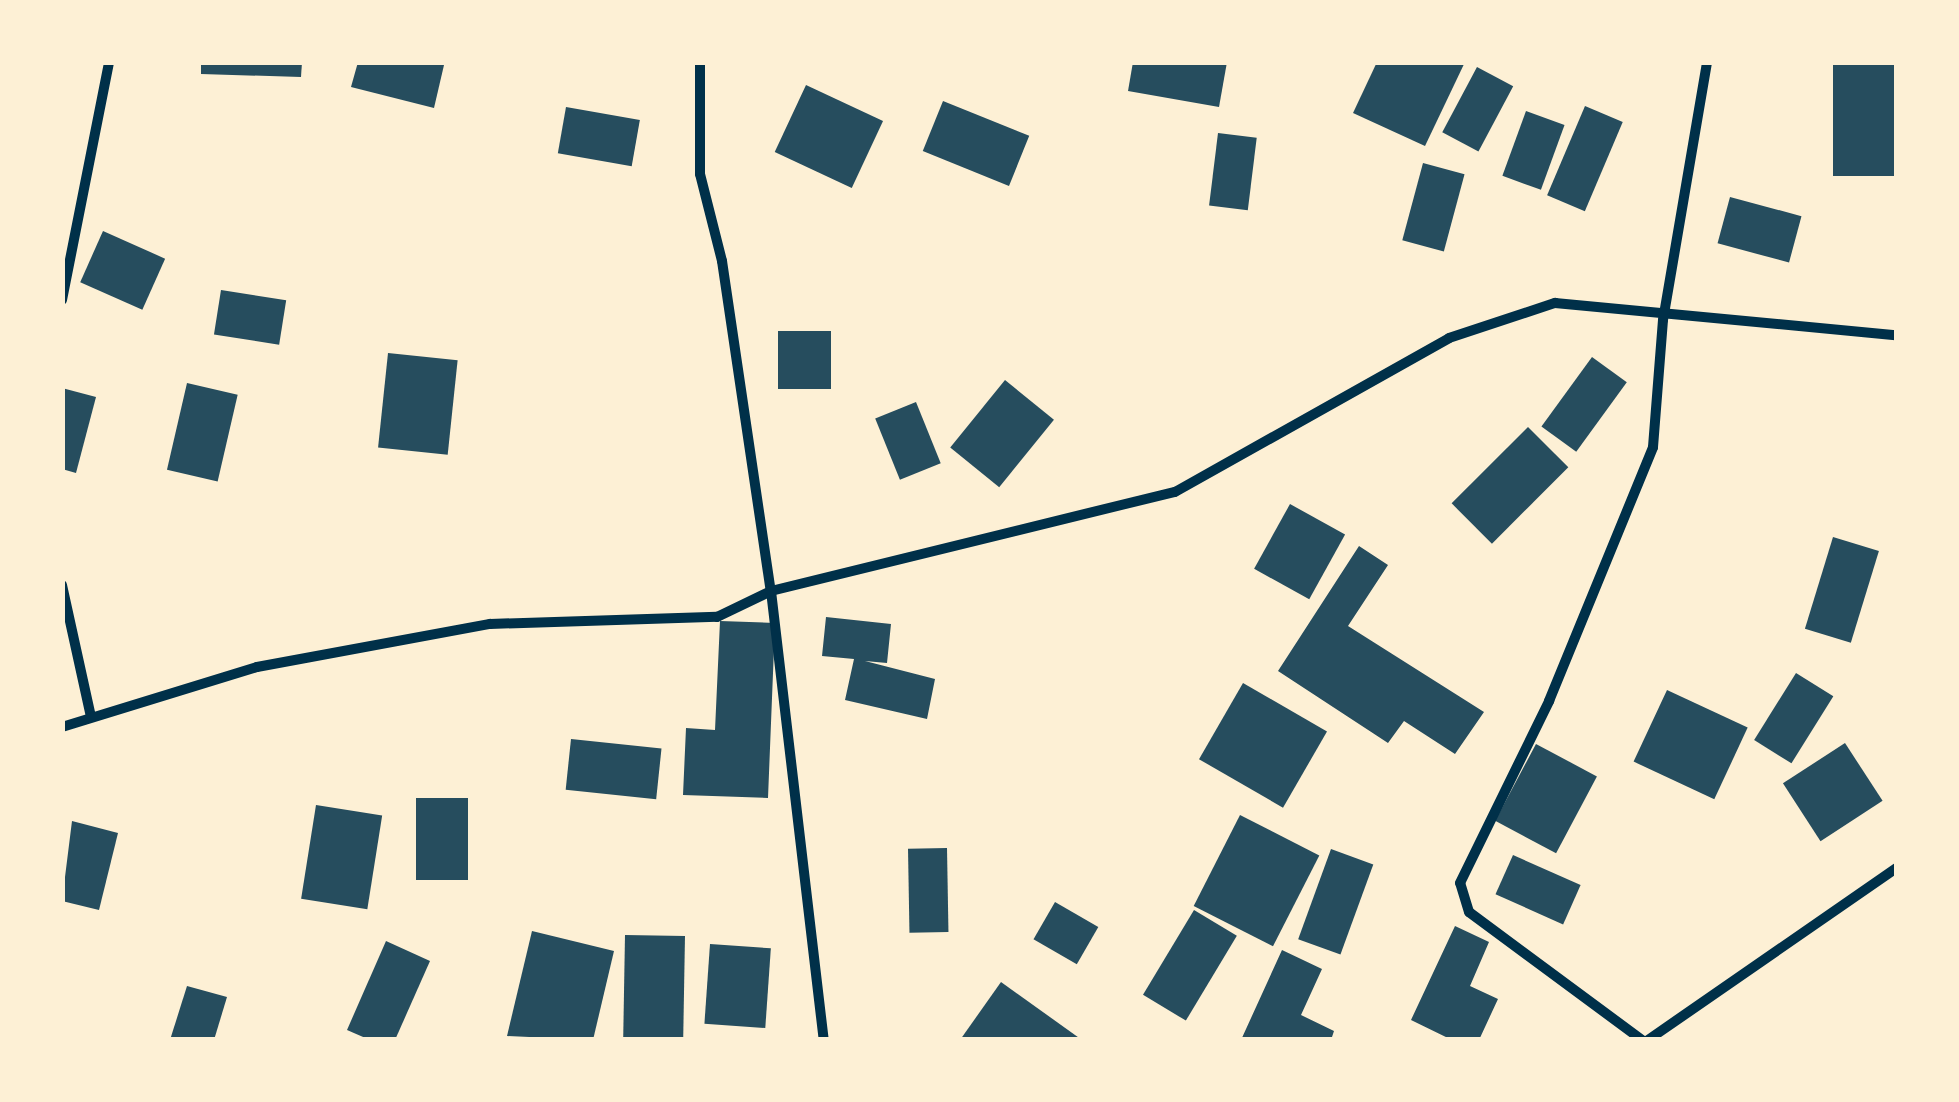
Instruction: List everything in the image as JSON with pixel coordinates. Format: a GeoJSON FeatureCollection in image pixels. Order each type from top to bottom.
{"type":"FeatureCollection","features":[{"type":"Feature","properties":{"kind":"street"},"geometry":{"type":"LineString","coordinates":[[62,300],[109,62]]}},
{"type":"Feature","properties":{"kind":"street"},"geometry":{"type":"LineString","coordinates":[[700,62],[700,174],[722,261],[771,591],[824,1040]]}},
{"type":"Feature","properties":{"kind":"street"},"geometry":{"type":"LineString","coordinates":[[1706,62],[1662,320],[1653,446],[1548,701],[1460,884],[1470,912],[1645,1040],[1896,868]]}},
{"type":"Feature","properties":{"kind":"street"},"geometry":{"type":"LineString","coordinates":[[62,727],[258,667],[490,624],[675,625],[748,610],[771,591],[1175,492],[1449,338],[1555,304],[1662,320],[1896,335]]}},
{"type":"Feature","properties":{"kind":"street"},"geometry":{"type":"LineString","coordinates":[[62,585],[91,717]]}},
{"type":"Feature","properties":{"kind":"building"},"geometry":{"type":"Polygon","coordinates":[[[201,62],[302,62],[301,77],[201,74],[201,62]]]}},
{"type":"Feature","properties":{"kind":"building"},"geometry":{"type":"Polygon","coordinates":[[[358,62],[444,65],[434,108],[351,87],[358,62]]]}},
{"type":"Feature","properties":{"kind":"building"},"geometry":{"type":"Polygon","coordinates":[[[1133,62],[1227,62],[1219,107],[1128,91],[1133,62]]]}},
{"type":"Feature","properties":{"kind":"building"},"geometry":{"type":"Polygon","coordinates":[[[1377,62],[1465,62],[1425,146],[1353,113],[1377,62]]]}},
{"type":"Feature","properties":{"kind":"building"},"geometry":{"type":"Polygon","coordinates":[[[1833,62],[1896,62],[1896,176],[1833,176],[1833,62]]]}},
{"type":"Feature","properties":{"kind":"building"},"geometry":{"type":"Polygon","coordinates":[[[1477,67],[1513,86],[1478,152],[1442,132],[1477,67]]]}},
{"type":"Feature","properties":{"kind":"building"},"geometry":{"type":"Polygon","coordinates":[[[806,85],[883,121],[852,188],[775,152],[806,85]]]}},
{"type":"Feature","properties":{"kind":"building"},"geometry":{"type":"Polygon","coordinates":[[[943,101],[1029,136],[1009,186],[923,151],[943,101]]]}},
{"type":"Feature","properties":{"kind":"building"},"geometry":{"type":"Polygon","coordinates":[[[1585,106],[1623,122],[1585,211],[1547,195],[1585,106]]]}},
{"type":"Feature","properties":{"kind":"building"},"geometry":{"type":"Polygon","coordinates":[[[566,107],[640,120],[632,166],[558,153],[566,107]]]}},
{"type":"Feature","properties":{"kind":"building"},"geometry":{"type":"Polygon","coordinates":[[[1526,111],[1565,125],[1541,190],[1502,176],[1526,111]]]}},
{"type":"Feature","properties":{"kind":"building"},"geometry":{"type":"Polygon","coordinates":[[[1218,133],[1257,138],[1248,210],[1209,205],[1218,133]]]}},
{"type":"Feature","properties":{"kind":"building"},"geometry":{"type":"Polygon","coordinates":[[[1423,163],[1465,174],[1444,251],[1402,240],[1423,163]]]}},
{"type":"Feature","properties":{"kind":"building"},"geometry":{"type":"Polygon","coordinates":[[[1730,197],[1801,216],[1789,263],[1718,243],[1730,197]]]}},
{"type":"Feature","properties":{"kind":"building"},"geometry":{"type":"Polygon","coordinates":[[[103,231],[165,259],[142,310],[80,282],[103,231]]]}},
{"type":"Feature","properties":{"kind":"building"},"geometry":{"type":"Polygon","coordinates":[[[221,290],[286,300],[279,345],[214,334],[221,290]]]}},
{"type":"Feature","properties":{"kind":"building"},"geometry":{"type":"Polygon","coordinates":[[[778,331],[831,331],[831,389],[778,389],[778,331]]]}},
{"type":"Feature","properties":{"kind":"building"},"geometry":{"type":"Polygon","coordinates":[[[388,353],[458,360],[448,455],[378,447],[388,353]]]}},
{"type":"Feature","properties":{"kind":"building"},"geometry":{"type":"Polygon","coordinates":[[[1592,357],[1627,382],[1576,452],[1541,427],[1592,357]]]}},
{"type":"Feature","properties":{"kind":"building"},"geometry":{"type":"Polygon","coordinates":[[[1005,380],[1054,420],[999,487],[950,448],[1005,380]]]}},
{"type":"Feature","properties":{"kind":"building"},"geometry":{"type":"Polygon","coordinates":[[[187,383],[238,395],[218,481],[167,470],[187,383]]]}},
{"type":"Feature","properties":{"kind":"building"},"geometry":{"type":"Polygon","coordinates":[[[62,388],[96,397],[76,473],[62,469],[62,388]]]}},
{"type":"Feature","properties":{"kind":"building"},"geometry":{"type":"Polygon","coordinates":[[[916,402],[941,463],[900,480],[875,418],[916,402]]]}},
{"type":"Feature","properties":{"kind":"building"},"geometry":{"type":"Polygon","coordinates":[[[1528,427],[1568,467],[1492,544],[1452,503],[1528,427]]]}},
{"type":"Feature","properties":{"kind":"building"},"geometry":{"type":"Polygon","coordinates":[[[1290,504],[1345,535],[1309,599],[1254,569],[1290,504]]]}},
{"type":"Feature","properties":{"kind":"building"},"geometry":{"type":"Polygon","coordinates":[[[1833,537],[1879,551],[1851,643],[1805,629],[1833,537]]]}},
{"type":"Feature","properties":{"kind":"building"},"geometry":{"type":"Polygon","coordinates":[[[1359,546],[1388,565],[1348,626],[1484,712],[1455,754],[1404,721],[1388,743],[1278,671],[1359,546]]]}},
{"type":"Feature","properties":{"kind":"building"},"geometry":{"type":"Polygon","coordinates":[[[826,617],[891,624],[887,663],[865,661],[935,679],[927,719],[845,700],[854,659],[822,656],[826,617]]]}},
{"type":"Feature","properties":{"kind":"building"},"geometry":{"type":"Polygon","coordinates":[[[720,621],[775,623],[768,798],[683,795],[686,728],[715,730],[720,621]]]}},
{"type":"Feature","properties":{"kind":"building"},"geometry":{"type":"Polygon","coordinates":[[[1796,673],[1833,696],[1791,763],[1754,740],[1796,673]]]}},
{"type":"Feature","properties":{"kind":"building"},"geometry":{"type":"Polygon","coordinates":[[[1243,683],[1327,732],[1283,808],[1199,759],[1243,683]]]}},
{"type":"Feature","properties":{"kind":"building"},"geometry":{"type":"Polygon","coordinates":[[[1667,690],[1748,728],[1714,799],[1634,762],[1667,690]]]}},
{"type":"Feature","properties":{"kind":"building"},"geometry":{"type":"Polygon","coordinates":[[[571,739],[662,749],[656,799],[566,790],[571,739]]]}},
{"type":"Feature","properties":{"kind":"building"},"geometry":{"type":"Polygon","coordinates":[[[1845,743],[1883,801],[1821,841],[1783,783],[1845,743]]]}},
{"type":"Feature","properties":{"kind":"building"},"geometry":{"type":"Polygon","coordinates":[[[1536,744],[1597,776],[1556,853],[1495,821],[1536,744]]]}},
{"type":"Feature","properties":{"kind":"building"},"geometry":{"type":"Polygon","coordinates":[[[416,798],[468,798],[468,880],[416,880],[416,798]]]}},
{"type":"Feature","properties":{"kind":"building"},"geometry":{"type":"Polygon","coordinates":[[[316,805],[382,815],[367,909],[301,899],[316,805]]]}},
{"type":"Feature","properties":{"kind":"building"},"geometry":{"type":"Polygon","coordinates":[[[1240,815],[1319,855],[1273,946],[1194,906],[1240,815]]]}},
{"type":"Feature","properties":{"kind":"building"},"geometry":{"type":"Polygon","coordinates":[[[72,821],[118,833],[99,910],[62,901],[72,821]]]}},
{"type":"Feature","properties":{"kind":"building"},"geometry":{"type":"Polygon","coordinates":[[[947,848],[948,932],[909,933],[908,849],[947,848]]]}},
{"type":"Feature","properties":{"kind":"building"},"geometry":{"type":"Polygon","coordinates":[[[1331,849],[1373,864],[1340,955],[1298,939],[1331,849]]]}},
{"type":"Feature","properties":{"kind":"building"},"geometry":{"type":"Polygon","coordinates":[[[1513,855],[1581,885],[1563,924],[1496,894],[1513,855]]]}},
{"type":"Feature","properties":{"kind":"building"},"geometry":{"type":"Polygon","coordinates":[[[1055,902],[1098,927],[1077,964],[1034,939],[1055,902]]]}},
{"type":"Feature","properties":{"kind":"building"},"geometry":{"type":"Polygon","coordinates":[[[1194,910],[1237,936],[1186,1021],[1143,995],[1194,910]]]}},
{"type":"Feature","properties":{"kind":"building"},"geometry":{"type":"Polygon","coordinates":[[[1455,926],[1489,942],[1470,986],[1498,999],[1479,1040],[1452,1040],[1411,1020],[1455,926]]]}},
{"type":"Feature","properties":{"kind":"building"},"geometry":{"type":"Polygon","coordinates":[[[532,931],[614,951],[593,1040],[507,1036],[532,931]]]}},
{"type":"Feature","properties":{"kind":"building"},"geometry":{"type":"Polygon","coordinates":[[[625,935],[685,936],[683,1040],[623,1039],[625,935]]]}},
{"type":"Feature","properties":{"kind":"building"},"geometry":{"type":"Polygon","coordinates":[[[386,941],[430,961],[395,1040],[370,1040],[347,1030],[386,941]]]}},
{"type":"Feature","properties":{"kind":"building"},"geometry":{"type":"Polygon","coordinates":[[[710,944],[771,948],[765,1028],[704,1024],[710,944]]]}},
{"type":"Feature","properties":{"kind":"building"},"geometry":{"type":"Polygon","coordinates":[[[1282,950],[1322,969],[1301,1015],[1334,1031],[1331,1040],[1241,1040],[1282,950]]]}},
{"type":"Feature","properties":{"kind":"building"},"geometry":{"type":"Polygon","coordinates":[[[1001,982],[1082,1040],[960,1040],[1001,982]]]}},
{"type":"Feature","properties":{"kind":"building"},"geometry":{"type":"Polygon","coordinates":[[[187,986],[227,997],[214,1040],[170,1040],[187,986]]]}}]}
